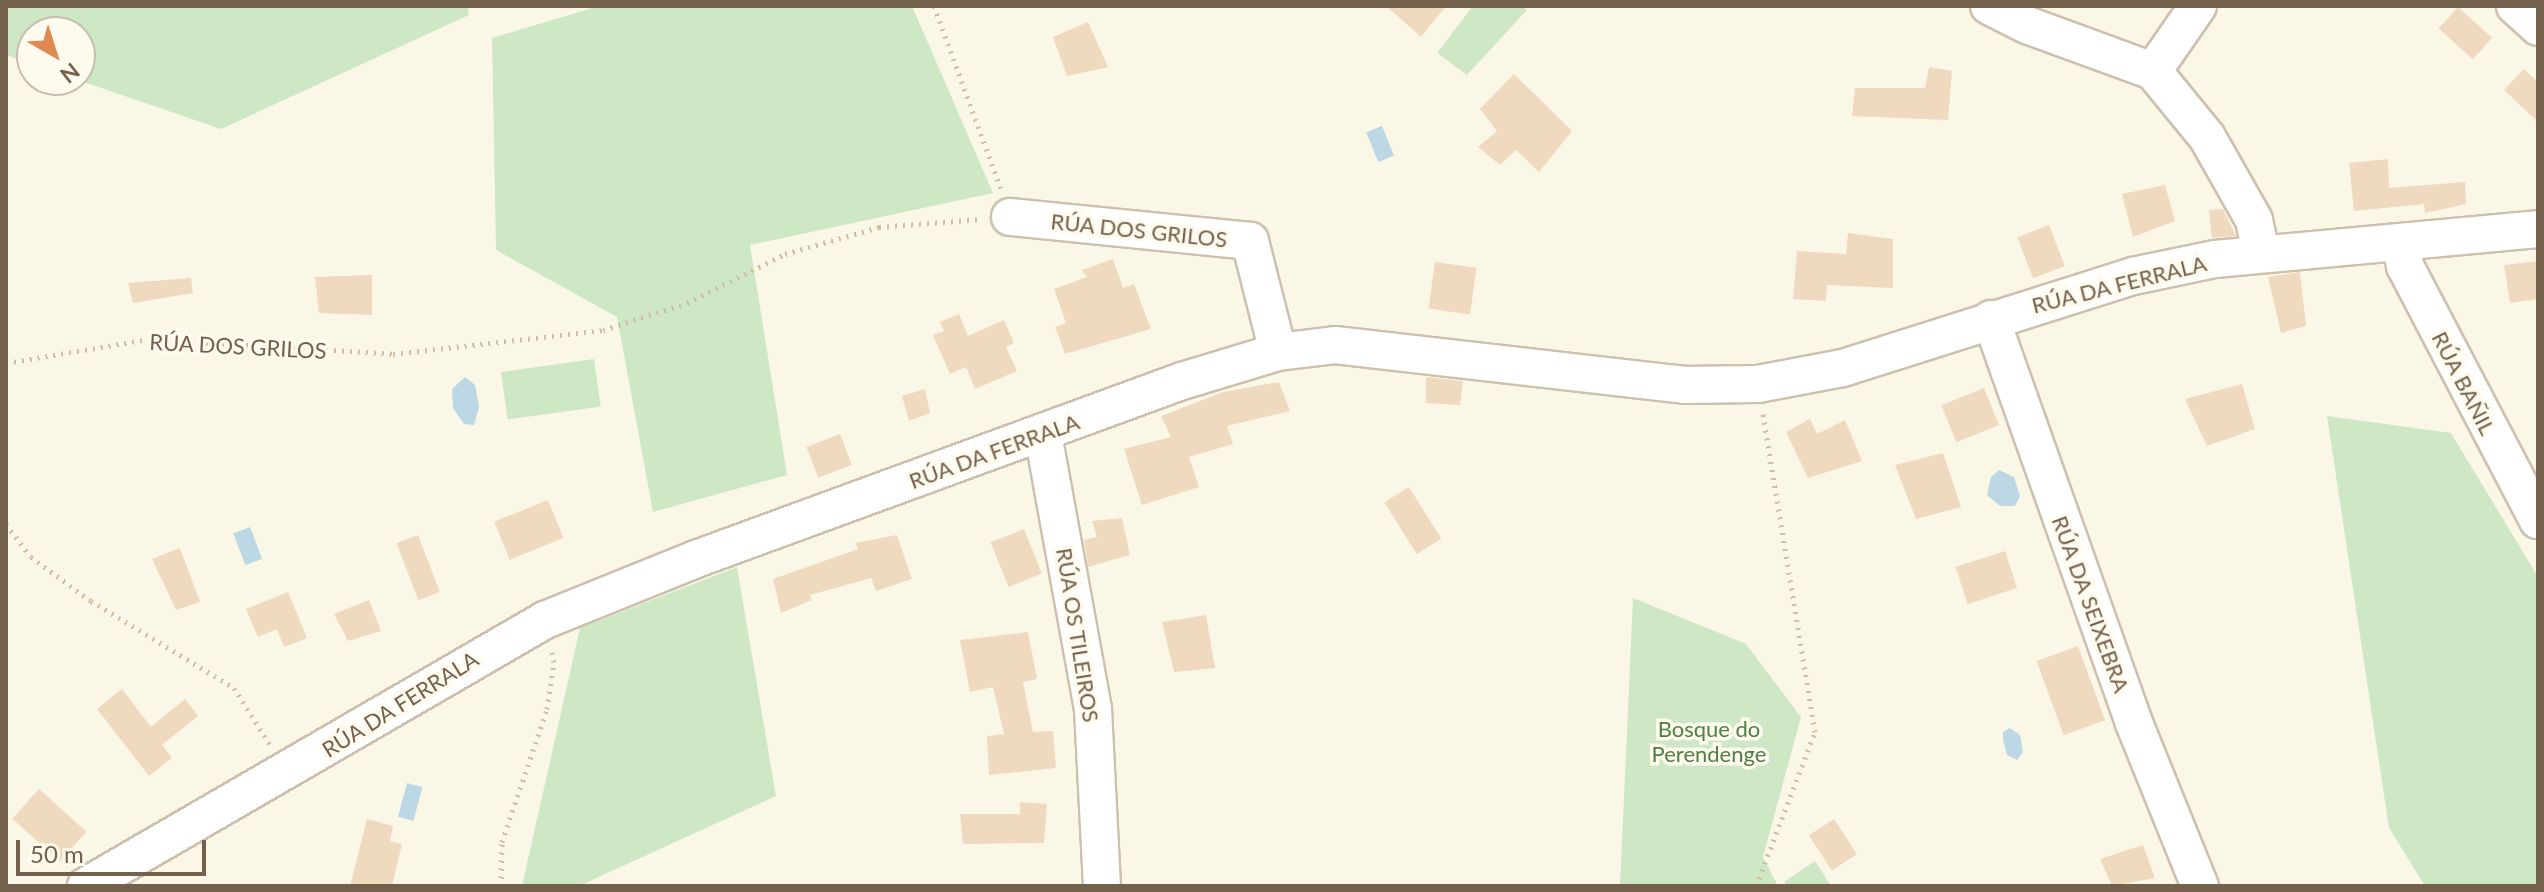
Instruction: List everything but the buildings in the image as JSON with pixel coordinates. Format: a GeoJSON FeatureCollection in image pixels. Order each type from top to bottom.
{"type":"FeatureCollection","features":[{"type":"Feature","properties":{"kind":"street"},"geometry":{"type":"LineString","coordinates":[[1989,6],[2027,25],[2153,71],[2207,137],[2254,220],[2261,253]]}},
{"type":"Feature","properties":{"kind":"street"},"geometry":{"type":"LineString","coordinates":[[2153,71],[2198,6]]}},
{"type":"Feature","properties":{"kind":"street"},"geometry":{"type":"LineString","coordinates":[[2515,6],[2538,27]]}},
{"type":"Feature","properties":{"kind":"street","name":"RÚA DOS GRILOS"},"geometry":{"type":"LineString","coordinates":[[1010,217],[1250,241],[1278,352]]}},
{"type":"Feature","properties":{"kind":"street","name":"RÚA DA FERRALA"},"geometry":{"type":"LineString","coordinates":[[86,886],[284,775],[545,620],[696,559],[1182,381],[1278,352],[1335,345],[1448,354],[1684,385],[1758,384],[1843,368],[2133,276],[2261,253],[2538,229]]}},
{"type":"Feature","properties":{"kind":"street","name":"RÚA BAÑIL"},"geometry":{"type":"LineString","coordinates":[[2400,242],[2405,266],[2538,520]]}},
{"type":"Feature","properties":{"kind":"street","name":"RÚA DA SEIXEBRA"},"geometry":{"type":"LineString","coordinates":[[1991,319],[2134,723],[2200,886]]}},
{"type":"Feature","properties":{"kind":"street","name":"RÚA OS TILEIROS"},"geometry":{"type":"LineString","coordinates":[[1043,434],[1093,709],[1102,886]]}},
{"type":"Feature","properties":{"kind":"path"},"geometry":{"type":"LineString","coordinates":[[934,6],[986,139],[1010,217]]}},
{"type":"Feature","properties":{"kind":"path","name":"RÚA DOS GRILOS"},"geometry":{"type":"LineString","coordinates":[[6,363],[150,339],[393,354],[603,330],[687,303],[785,254],[879,227],[1010,217]]}},
{"type":"Feature","properties":{"kind":"path"},"geometry":{"type":"LineString","coordinates":[[1756,886],[1815,732],[1758,384]]}},
{"type":"Feature","properties":{"kind":"path"},"geometry":{"type":"LineString","coordinates":[[6,524],[31,557],[91,601],[234,688],[259,722],[284,775]]}},
{"type":"Feature","properties":{"kind":"path"},"geometry":{"type":"LineString","coordinates":[[501,886],[502,842],[547,709],[554,662],[545,620]]}},
{"type":"Feature","properties":{"kind":"green space"},"geometry":{"type":"Polygon","coordinates":[[[6,6],[468,6],[469,15],[221,129],[96,86],[96,16],[16,16],[16,58],[6,55],[6,6]]]}},
{"type":"Feature","properties":{"kind":"green space"},"geometry":{"type":"Polygon","coordinates":[[[599,6],[912,6],[993,193],[750,245],[787,475],[653,512],[617,317],[496,250],[492,38],[599,6]]]}},
{"type":"Feature","properties":{"kind":"green space"},"geometry":{"type":"Polygon","coordinates":[[[1473,6],[1521,6],[1527,10],[1467,75],[1437,53],[1473,6]]]}},
{"type":"Feature","properties":{"kind":"green space"},"geometry":{"type":"Polygon","coordinates":[[[594,359],[601,407],[508,420],[501,372],[594,359]]]}},
{"type":"Feature","properties":{"kind":"green space"},"geometry":{"type":"Polygon","coordinates":[[[2327,416],[2451,433],[2538,577],[2538,886],[2425,886],[2389,828],[2327,416]]]}},
{"type":"Feature","properties":{"kind":"green space"},"geometry":{"type":"Polygon","coordinates":[[[737,567],[776,796],[579,886],[522,886],[580,628],[737,567]]]}},
{"type":"Feature","properties":{"kind":"green space","name":"Bosque do Perendenge"},"geometry":{"type":"Polygon","coordinates":[[[1633,598],[1746,644],[1801,717],[1763,857],[1778,886],[1620,886],[1633,598]]]}},
{"type":"Feature","properties":{"kind":"green space"},"geometry":{"type":"Polygon","coordinates":[[[1815,861],[1831,886],[1787,886],[1784,882],[1815,861]]]}},
{"type":"Feature","properties":{"kind":"water"},"geometry":{"type":"Polygon","coordinates":[[[1382,126],[1394,156],[1378,162],[1366,132],[1382,126]]]}},
{"type":"Feature","properties":{"kind":"water"},"geometry":{"type":"Polygon","coordinates":[[[465,377],[475,385],[479,407],[474,425],[464,424],[453,408],[452,389],[465,377]]]}},
{"type":"Feature","properties":{"kind":"water"},"geometry":{"type":"Polygon","coordinates":[[[1999,470],[2014,477],[2020,496],[2015,506],[2000,506],[1987,495],[1991,477],[1999,470]]]}},
{"type":"Feature","properties":{"kind":"water"},"geometry":{"type":"Polygon","coordinates":[[[250,527],[262,559],[245,565],[233,533],[250,527]]]}},
{"type":"Feature","properties":{"kind":"water"},"geometry":{"type":"Polygon","coordinates":[[[2010,728],[2020,735],[2023,752],[2017,760],[2007,755],[2003,740],[2003,732],[2010,728]]]}},
{"type":"Feature","properties":{"kind":"water"},"geometry":{"type":"Polygon","coordinates":[[[407,783],[422,787],[413,821],[398,817],[407,783]]]}}]}
